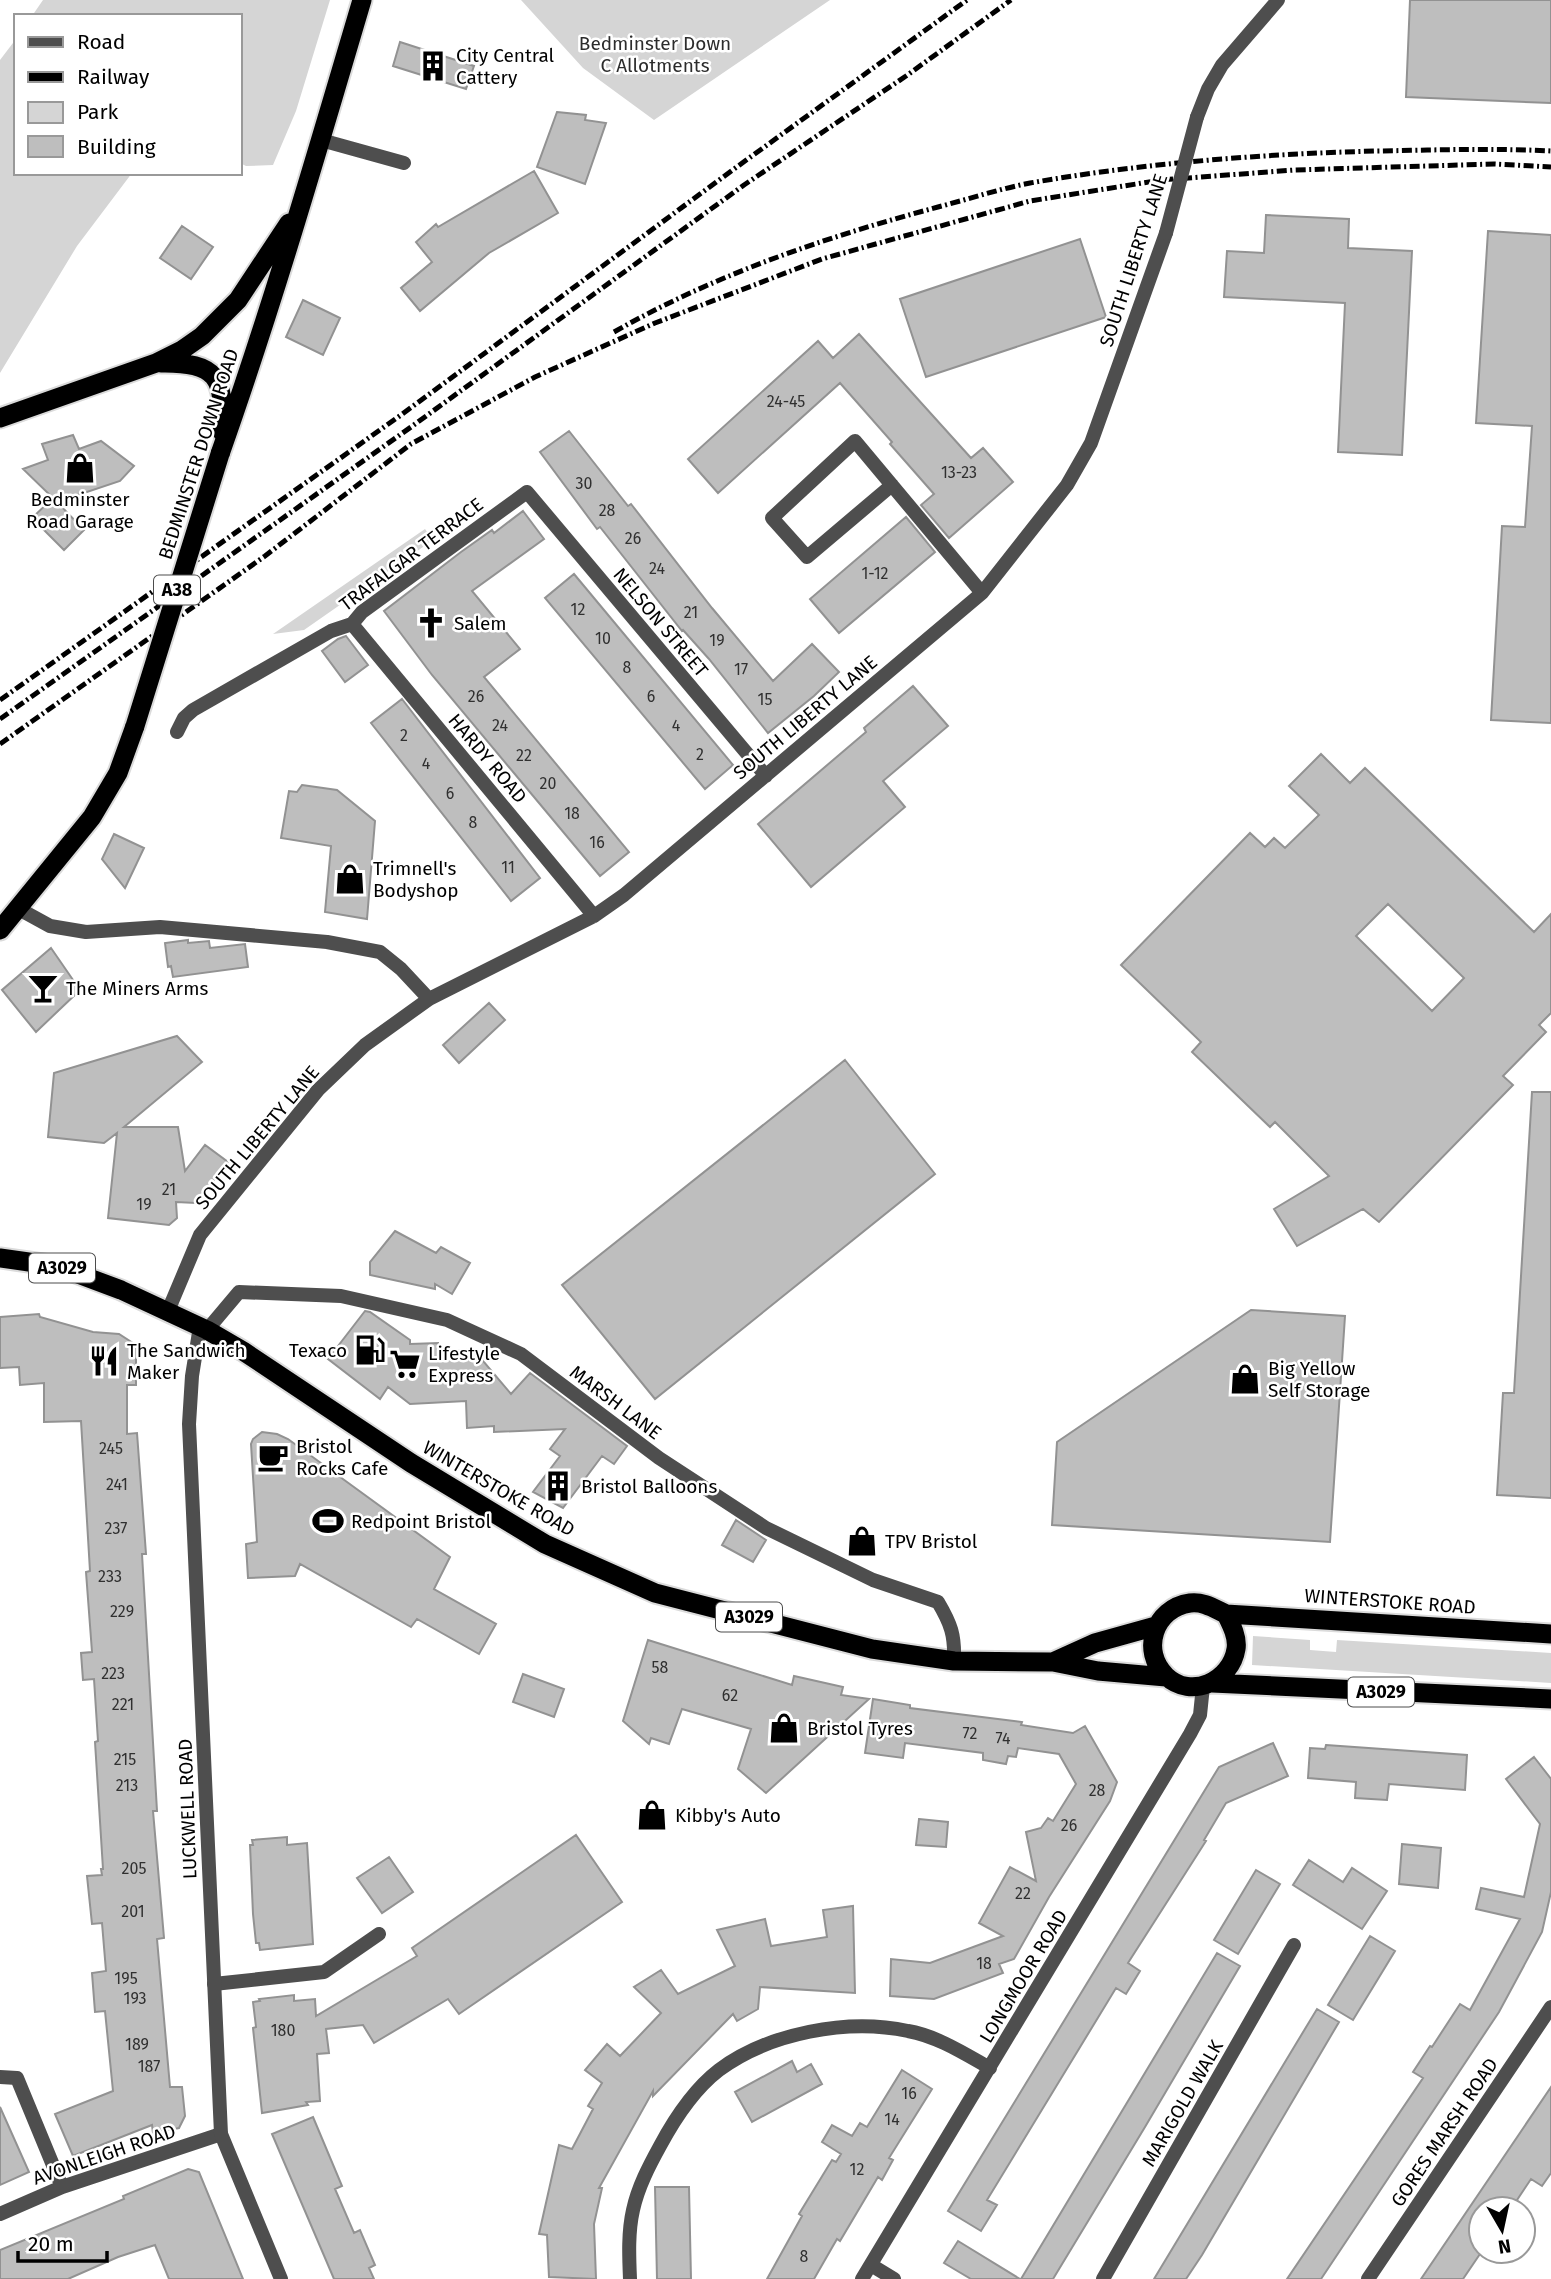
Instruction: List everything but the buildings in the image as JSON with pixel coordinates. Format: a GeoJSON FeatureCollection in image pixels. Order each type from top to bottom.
{"type":"FeatureCollection","features":[{"type":"Feature","properties":{"kind":"highway","name":"BEDMINSTER DOWN ROAD"},"geometry":{"type":"LineString","coordinates":[[0,930],[92,817],[117,773],[135,726],[220,454],[262,336],[362,0]]}},
{"type":"Feature","properties":{"kind":"highway","name":"A38"},"geometry":{"type":"LineString","coordinates":[[0,418],[156,363],[202,337],[223,317],[260,269],[306,195]]}},
{"type":"Feature","properties":{"kind":"highway","name":"A38"},"geometry":{"type":"LineString","coordinates":[[156,363],[201,366],[218,383],[223,406],[220,454]]}},
{"type":"Feature","properties":{"kind":"highway","name":"WINTERSTOKE ROAD"},"geometry":{"type":"LineString","coordinates":[[0,1258],[57,1266],[121,1290],[203,1328],[243,1351],[411,1463],[545,1545],[655,1593],[872,1649],[954,1661],[1053,1662],[1098,1671],[1166,1676],[1174,1682],[1188,1686],[1551,1699]]}},
{"type":"Feature","properties":{"kind":"highway","name":"WINTERSTOKE ROAD"},"geometry":{"type":"LineString","coordinates":[[1053,1662],[1095,1643],[1156,1626],[1170,1610],[1190,1603],[1205,1604],[1226,1614],[1551,1634]]}},
{"type":"Feature","properties":{"kind":"highway"},"geometry":{"type":"LineString","coordinates":[[1207,1685],[1224,1675],[1232,1664],[1236,1649],[1233,1628],[1226,1614]]}},
{"type":"Feature","properties":{"kind":"highway"},"geometry":{"type":"LineString","coordinates":[[1156,1626],[1152,1639],[1153,1654],[1157,1665],[1166,1676]]}},
{"type":"Feature","properties":{"kind":"street","name":"SOUTH LIBERTY LANE"},"geometry":{"type":"LineString","coordinates":[[168,1311],[200,1235],[318,1090],[365,1045],[429,999],[594,916],[624,895],[982,593],[1067,485],[1091,443],[1166,233],[1208,89],[1222,65],[1278,0]]}},
{"type":"Feature","properties":{"kind":"street"},"geometry":{"type":"LineString","coordinates":[[321,140],[404,163]]}},
{"type":"Feature","properties":{"kind":"street"},"geometry":{"type":"LineString","coordinates":[[892,485],[807,557],[772,518],[855,442],[892,485],[982,593]]}},
{"type":"Feature","properties":{"kind":"street","name":"TRAFALGAR TERRACE"},"geometry":{"type":"LineString","coordinates":[[177,732],[184,718],[193,710],[331,631],[352,624],[362,612],[527,492]]}},
{"type":"Feature","properties":{"kind":"street","name":"NELSON STREET"},"geometry":{"type":"LineString","coordinates":[[527,492],[766,776]]}},
{"type":"Feature","properties":{"kind":"street","name":"HARDY ROAD"},"geometry":{"type":"LineString","coordinates":[[352,624],[594,916]]}},
{"type":"Feature","properties":{"kind":"street"},"geometry":{"type":"LineString","coordinates":[[19,909],[50,926],[86,932],[160,927],[327,942],[380,953],[401,969],[429,999]]}},
{"type":"Feature","properties":{"kind":"street","name":"MARSH LANE"},"geometry":{"type":"LineString","coordinates":[[203,1328],[239,1292],[341,1296],[447,1320],[521,1354],[659,1458],[766,1528],[873,1580],[938,1602],[955,1637],[954,1661]]}},
{"type":"Feature","properties":{"kind":"street","name":"LUCKWELL ROAD"},"geometry":{"type":"LineString","coordinates":[[203,1328],[192,1376],[189,1424],[221,2134],[282,2279]]}},
{"type":"Feature","properties":{"kind":"street","name":"LONGMOOR ROAD"},"geometry":{"type":"LineString","coordinates":[[862,2279],[1190,1734],[1200,1715],[1207,1685]]}},
{"type":"Feature","properties":{"kind":"street"},"geometry":{"type":"LineString","coordinates":[[214,1984],[324,1972],[379,1934]]}},
{"type":"Feature","properties":{"kind":"street","name":"MARIGOLD WALK"},"geometry":{"type":"LineString","coordinates":[[1103,2279],[1294,1945]]}},
{"type":"Feature","properties":{"kind":"street","name":"GORES MARSH ROAD"},"geometry":{"type":"LineString","coordinates":[[1368,2279],[1551,2007]]}},
{"type":"Feature","properties":{"kind":"street"},"geometry":{"type":"LineString","coordinates":[[630,2279],[629,2246],[633,2210],[644,2175],[691,2097],[719,2070],[757,2049],[792,2035],[838,2027],[876,2026],[910,2031],[950,2046],[990,2068]]}},
{"type":"Feature","properties":{"kind":"street"},"geometry":{"type":"LineString","coordinates":[[0,2077],[17,2078],[62,2187]]}},
{"type":"Feature","properties":{"kind":"street","name":"AVONLEIGH ROAD"},"geometry":{"type":"LineString","coordinates":[[0,2214],[62,2187],[221,2134]]}},
{"type":"Feature","properties":{"kind":"street"},"geometry":{"type":"LineString","coordinates":[[871,2265],[894,2279]]}},
{"type":"Feature","properties":{"kind":"green space"},"geometry":{"type":"Polygon","coordinates":[[[43,0],[330,0],[296,111],[273,165],[242,164],[242,14],[33,14],[43,0]]]}},
{"type":"Feature","properties":{"kind":"green space","name":"Bedminster Down C Allotments"},"geometry":{"type":"Polygon","coordinates":[[[521,0],[830,0],[654,120],[583,68],[521,0]]]}},
{"type":"Feature","properties":{"kind":"green space"},"geometry":{"type":"Polygon","coordinates":[[[14,42],[14,175],[130,175],[77,246],[0,373],[0,60],[14,42]]]}},
{"type":"Feature","properties":{"kind":"green space"},"geometry":{"type":"Polygon","coordinates":[[[425,529],[433,540],[304,630],[273,634],[425,529]]]}},
{"type":"Feature","properties":{"kind":"green space"},"geometry":{"type":"Polygon","coordinates":[[[1253,1636],[1310,1640],[1310,1650],[1336,1652],[1337,1640],[1551,1653],[1551,1683],[1252,1665],[1253,1636]]]}},
{"type":"Feature","properties":{"kind":"railway"},"geometry":{"type":"LineString","coordinates":[[0,700],[401,415],[967,0]]}},
{"type":"Feature","properties":{"kind":"railway"},"geometry":{"type":"LineString","coordinates":[[0,719],[411,427],[744,185],[906,76],[1011,0]]}},
{"type":"Feature","properties":{"kind":"railway"},"geometry":{"type":"LineString","coordinates":[[614,332],[692,292],[813,244],[1030,183],[1160,165],[1290,154],[1442,150],[1551,151]]}},
{"type":"Feature","properties":{"kind":"railway"},"geometry":{"type":"LineString","coordinates":[[0,744],[265,556],[411,444],[535,377],[655,323],[822,259],[1030,201],[1161,180],[1294,170],[1494,164],[1551,167]]}},
{"type":"Feature","properties":{"kind":"place","name":"City Central Cattery"},"geometry":{"type":"Point","coordinates":[433,66]}},
{"type":"Feature","properties":{"kind":"place","name":"Bedminster Road Garage"},"geometry":{"type":"Point","coordinates":[80,468]}},
{"type":"Feature","properties":{"kind":"place","name":"Salem"},"geometry":{"type":"Point","coordinates":[431,623]}},
{"type":"Feature","properties":{"kind":"place","name":"Trimnell's Bodyshop"},"geometry":{"type":"Point","coordinates":[350,879]}},
{"type":"Feature","properties":{"kind":"place","name":"The Miners Arms"},"geometry":{"type":"Point","coordinates":[43,988]}},
{"type":"Feature","properties":{"kind":"place","name":"Texaco"},"geometry":{"type":"Point","coordinates":[370,1350]}},
{"type":"Feature","properties":{"kind":"place","name":"The Sandwich Maker"},"geometry":{"type":"Point","coordinates":[104,1361]}},
{"type":"Feature","properties":{"kind":"place","name":"Lifestyle Express"},"geometry":{"type":"Point","coordinates":[405,1364]}},
{"type":"Feature","properties":{"kind":"place","name":"Big Yellow Self Storage"},"geometry":{"type":"Point","coordinates":[1245,1379]}},
{"type":"Feature","properties":{"kind":"place","name":"Bristol Rocks Cafe"},"geometry":{"type":"Point","coordinates":[273,1457]}},
{"type":"Feature","properties":{"kind":"place","name":"Bristol Balloons"},"geometry":{"type":"Point","coordinates":[558,1486]}},
{"type":"Feature","properties":{"kind":"place","name":"Redpoint Bristol"},"geometry":{"type":"Point","coordinates":[328,1521]}},
{"type":"Feature","properties":{"kind":"place","name":"TPV Bristol"},"geometry":{"type":"Point","coordinates":[862,1541]}},
{"type":"Feature","properties":{"kind":"place","name":"Bristol Tyres"},"geometry":{"type":"Point","coordinates":[784,1728]}},
{"type":"Feature","properties":{"kind":"place","name":"Kibby's Auto"},"geometry":{"type":"Point","coordinates":[652,1815]}}]}
